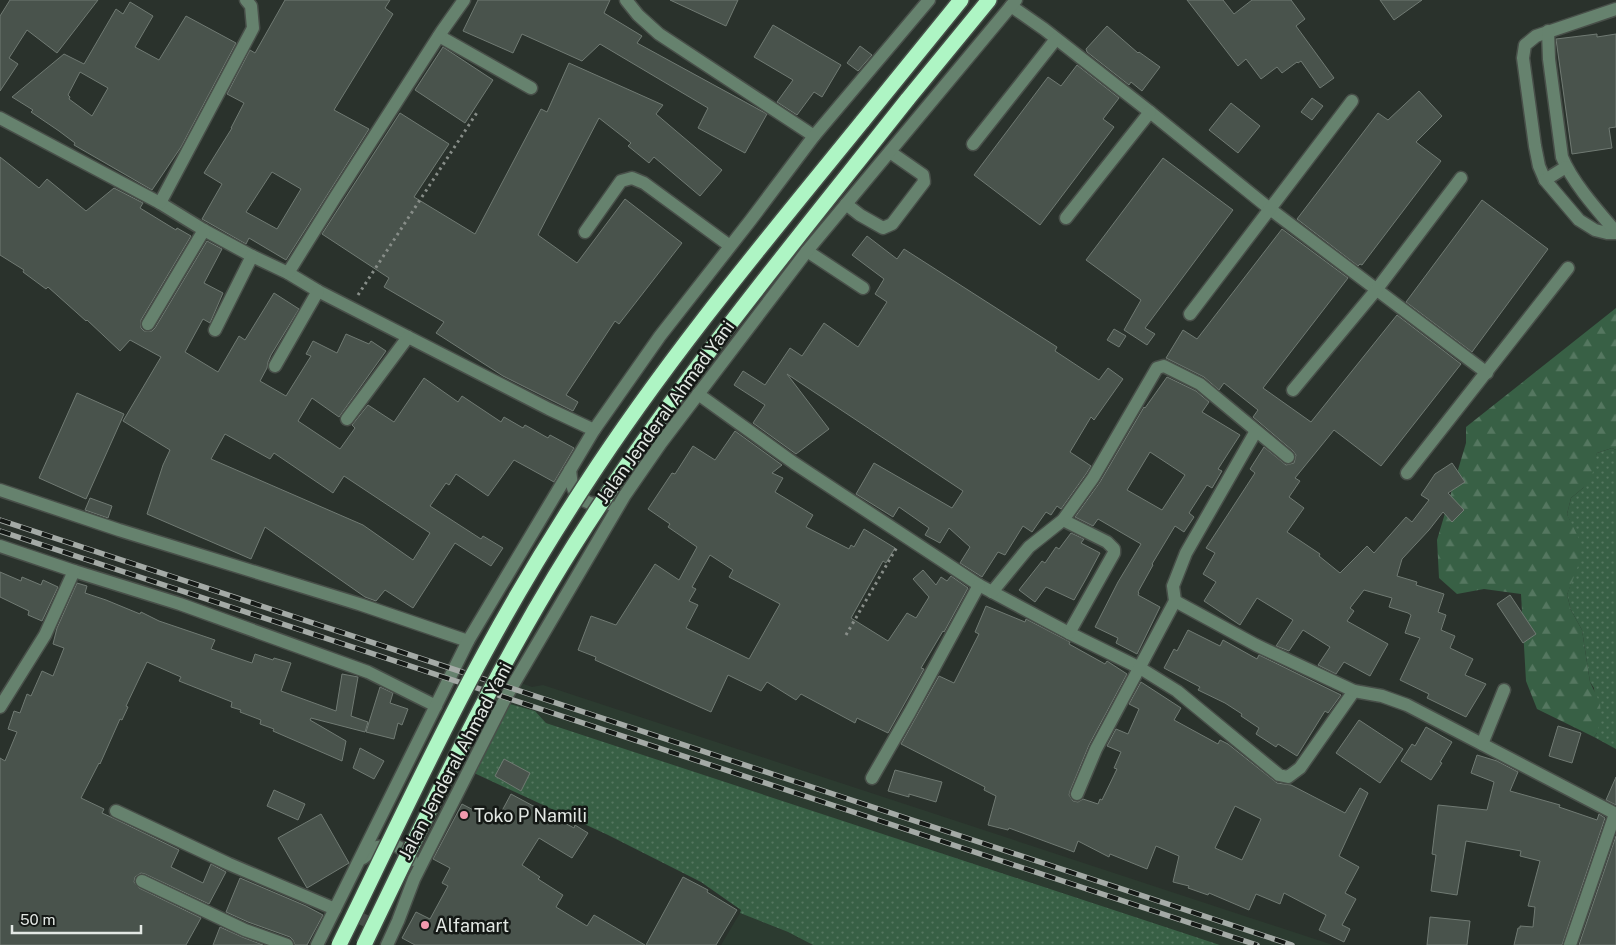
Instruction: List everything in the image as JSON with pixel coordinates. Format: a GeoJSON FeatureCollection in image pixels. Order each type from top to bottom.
{"type":"FeatureCollection","features":[{"type":"Feature","properties":{"kind":"highway","name":"Jalan Jenderal Ahmad Yani"},"geometry":{"type":"LineString","coordinates":[[339,945],[449,720],[484,653],[585,485],[656,382],[726,290],[961,0]]}},
{"type":"Feature","properties":{"kind":"highway","name":"Jalan Jenderal Ahmad Yani"},"geometry":{"type":"LineString","coordinates":[[364,945],[441,786],[506,661],[549,586],[597,509],[671,401],[744,305],[989,0]]}},
{"type":"Feature","properties":{"kind":"street"},"geometry":{"type":"LineString","coordinates":[[160,203],[253,28],[251,6],[246,0]]}},
{"type":"Feature","properties":{"kind":"street"},"geometry":{"type":"LineString","coordinates":[[288,273],[439,36],[464,0]]}},
{"type":"Feature","properties":{"kind":"street"},"geometry":{"type":"LineString","coordinates":[[626,0],[638,15],[659,34],[814,136]]}},
{"type":"Feature","properties":{"kind":"street"},"geometry":{"type":"LineString","coordinates":[[317,945],[339,908],[359,861],[468,641],[594,430],[660,336],[814,136],[930,0]]}},
{"type":"Feature","properties":{"kind":"street"},"geometry":{"type":"LineString","coordinates":[[1014,5],[1270,209],[1487,373]]}},
{"type":"Feature","properties":{"kind":"street","name":"Jalan Jenderal Ahmad Yani"},"geometry":{"type":"LineString","coordinates":[[387,945],[414,879],[506,698],[626,495],[661,443],[807,251],[1014,5]]}},
{"type":"Feature","properties":{"kind":"street"},"geometry":{"type":"LineString","coordinates":[[1616,9],[1536,36],[1525,45],[1523,58],[1535,146],[1539,166],[1545,180],[1579,220],[1595,230],[1607,233],[1616,232]]}},
{"type":"Feature","properties":{"kind":"street"},"geometry":{"type":"LineString","coordinates":[[1548,31],[1549,59],[1560,149],[1566,167],[1601,215],[1616,232]]}},
{"type":"Feature","properties":{"kind":"street"},"geometry":{"type":"LineString","coordinates":[[439,36],[531,88]]}},
{"type":"Feature","properties":{"kind":"street"},"geometry":{"type":"LineString","coordinates":[[972,144],[1056,39]]}},
{"type":"Feature","properties":{"kind":"street"},"geometry":{"type":"LineString","coordinates":[[1190,314],[1352,100]]}},
{"type":"Feature","properties":{"kind":"street"},"geometry":{"type":"LineString","coordinates":[[1066,218],[1150,112]]}},
{"type":"Feature","properties":{"kind":"street"},"geometry":{"type":"LineString","coordinates":[[0,118],[160,203],[204,230],[288,273],[350,308],[594,430]]}},
{"type":"Feature","properties":{"kind":"street"},"geometry":{"type":"LineString","coordinates":[[846,204],[860,215],[883,228],[892,224],[924,182],[923,175],[890,152]]}},
{"type":"Feature","properties":{"kind":"street"},"geometry":{"type":"LineString","coordinates":[[1545,180],[1566,167]]}},
{"type":"Feature","properties":{"kind":"street"},"geometry":{"type":"LineString","coordinates":[[585,232],[621,181],[632,178],[644,183],[730,246]]}},
{"type":"Feature","properties":{"kind":"street"},"geometry":{"type":"LineString","coordinates":[[1293,390],[1377,289],[1461,178]]}},
{"type":"Feature","properties":{"kind":"street"},"geometry":{"type":"LineString","coordinates":[[148,324],[204,230]]}},
{"type":"Feature","properties":{"kind":"street"},"geometry":{"type":"LineString","coordinates":[[807,251],[863,288]]}},
{"type":"Feature","properties":{"kind":"street"},"geometry":{"type":"LineString","coordinates":[[215,330],[252,256]]}},
{"type":"Feature","properties":{"kind":"street"},"geometry":{"type":"LineString","coordinates":[[1407,473],[1568,268]]}},
{"type":"Feature","properties":{"kind":"street"},"geometry":{"type":"LineString","coordinates":[[275,366],[318,291]]}},
{"type":"Feature","properties":{"kind":"street"},"geometry":{"type":"LineString","coordinates":[[347,419],[408,337]]}},
{"type":"Feature","properties":{"kind":"street"},"geometry":{"type":"LineString","coordinates":[[992,592],[1028,547],[1063,520],[1093,478],[1157,368],[1164,366],[1200,384],[1288,457]]}},
{"type":"Feature","properties":{"kind":"street"},"geometry":{"type":"LineString","coordinates":[[698,394],[794,463],[980,585],[1069,633],[1140,668],[1177,691],[1264,764],[1280,775],[1288,777],[1300,768],[1354,692]]}},
{"type":"Feature","properties":{"kind":"street"},"geometry":{"type":"LineString","coordinates":[[1077,794],[1096,749],[1175,601],[1173,586],[1186,553],[1256,431]]}},
{"type":"Feature","properties":{"kind":"street"},"geometry":{"type":"LineString","coordinates":[[570,470],[574,491],[585,501],[600,506],[626,495]]}},
{"type":"Feature","properties":{"kind":"street"},"geometry":{"type":"LineString","coordinates":[[0,490],[468,641]]}},
{"type":"Feature","properties":{"kind":"street"},"geometry":{"type":"LineString","coordinates":[[1063,520],[1107,542],[1114,548],[1114,552],[1069,633]]}},
{"type":"Feature","properties":{"kind":"street"},"geometry":{"type":"LineString","coordinates":[[0,546],[180,604],[368,672],[436,706]]}},
{"type":"Feature","properties":{"kind":"street"},"geometry":{"type":"LineString","coordinates":[[0,707],[45,635],[74,571]]}},
{"type":"Feature","properties":{"kind":"street"},"geometry":{"type":"LineString","coordinates":[[872,778],[980,585]]}},
{"type":"Feature","properties":{"kind":"street"},"geometry":{"type":"LineString","coordinates":[[1175,601],[1256,645],[1354,692],[1382,696],[1407,705],[1616,814],[1570,945]]}},
{"type":"Feature","properties":{"kind":"street"},"geometry":{"type":"LineString","coordinates":[[1482,744],[1504,690]]}},
{"type":"Feature","properties":{"kind":"street"},"geometry":{"type":"LineString","coordinates":[[116,811],[229,864],[339,908]]}},
{"type":"Feature","properties":{"kind":"street"},"geometry":{"type":"LineString","coordinates":[[359,861],[377,847],[395,846],[409,853],[414,863],[414,879]]}},
{"type":"Feature","properties":{"kind":"street"},"geometry":{"type":"LineString","coordinates":[[142,881],[245,930],[287,945]]}},
{"type":"Feature","properties":{"kind":"path"},"geometry":{"type":"LineString","coordinates":[[350,308],[478,112]]}},
{"type":"Feature","properties":{"kind":"path"},"geometry":{"type":"LineString","coordinates":[[846,635],[904,536]]}},
{"type":"Feature","properties":{"kind":"shaded area"},"geometry":{"type":"Polygon","coordinates":[[[521,683],[532,687],[543,685],[1333,945],[1220,945],[546,723],[535,711],[510,704],[521,683]]]}},
{"type":"Feature","properties":{"kind":"shaded area"},"geometry":{"type":"Polygon","coordinates":[[[740,913],[788,932],[813,945],[721,945],[740,913]]]}},
{"type":"Feature","properties":{"kind":"green space"},"geometry":{"type":"Polygon","coordinates":[[[1616,308],[1616,450],[1612,448],[1597,453],[1592,476],[1583,488],[1571,498],[1567,514],[1581,543],[1581,558],[1567,595],[1571,610],[1582,630],[1590,682],[1600,703],[1601,718],[1594,737],[1537,709],[1526,681],[1521,594],[1484,589],[1457,594],[1439,578],[1437,540],[1466,443],[1466,427],[1616,308]]]}},
{"type":"Feature","properties":{"kind":"green space"},"geometry":{"type":"Polygon","coordinates":[[[1612,448],[1616,450],[1616,749],[1594,737],[1597,733],[1594,688],[1590,682],[1582,630],[1571,610],[1567,595],[1572,580],[1570,521],[1567,514],[1571,498],[1583,488],[1597,453],[1612,448]]]}},
{"type":"Feature","properties":{"kind":"green space"},"geometry":{"type":"Polygon","coordinates":[[[510,704],[535,711],[546,723],[1220,945],[813,945],[788,932],[740,913],[741,910],[701,882],[608,835],[474,773],[510,704]]]}},
{"type":"Feature","properties":{"kind":"building"},"geometry":{"type":"Polygon","coordinates":[[[10,0],[98,0],[57,53],[27,30],[9,58],[18,64],[0,91],[0,16],[10,0]]]}},
{"type":"Feature","properties":{"kind":"building"},"geometry":{"type":"Polygon","coordinates":[[[285,0],[390,0],[385,8],[393,14],[334,110],[369,129],[286,260],[249,238],[246,244],[202,219],[222,184],[204,173],[232,128],[244,103],[227,94],[250,50],[255,53],[285,0]],[[272,172],[246,212],[277,229],[301,189],[272,172]]]}},
{"type":"Feature","properties":{"kind":"building"},"geometry":{"type":"Polygon","coordinates":[[[478,0],[610,0],[604,13],[642,36],[637,43],[767,114],[745,153],[698,128],[708,108],[600,44],[582,61],[522,34],[513,53],[463,31],[478,0]]]}},
{"type":"Feature","properties":{"kind":"building"},"geometry":{"type":"Polygon","coordinates":[[[670,0],[738,0],[726,26],[670,0]]]}},
{"type":"Feature","properties":{"kind":"building"},"geometry":{"type":"Polygon","coordinates":[[[1187,0],[1223,0],[1234,14],[1252,0],[1291,0],[1305,19],[1296,26],[1334,78],[1320,88],[1301,61],[1282,73],[1277,67],[1261,79],[1246,59],[1238,66],[1187,0]]]}},
{"type":"Feature","properties":{"kind":"building"},"geometry":{"type":"Polygon","coordinates":[[[1380,0],[1422,0],[1394,20],[1380,0]]]}},
{"type":"Feature","properties":{"kind":"building"},"geometry":{"type":"Polygon","coordinates":[[[130,2],[153,16],[135,47],[159,60],[186,16],[236,43],[181,147],[152,190],[74,145],[75,143],[31,112],[33,110],[12,97],[64,54],[84,64],[116,9],[123,14],[130,2]],[[80,72],[68,95],[69,99],[92,116],[108,88],[80,72]]]}},
{"type":"Feature","properties":{"kind":"building"},"geometry":{"type":"Polygon","coordinates":[[[773,25],[841,65],[822,97],[814,92],[797,115],[777,102],[793,80],[754,57],[773,25]]]}},
{"type":"Feature","properties":{"kind":"building"},"geometry":{"type":"Polygon","coordinates":[[[1107,26],[1138,53],[1160,67],[1142,91],[1131,82],[1129,85],[1087,52],[1086,49],[1107,26]]]}},
{"type":"Feature","properties":{"kind":"building"},"geometry":{"type":"Polygon","coordinates":[[[1597,34],[1597,37],[1616,34],[1616,127],[1609,128],[1612,148],[1572,154],[1556,39],[1597,34]]]}},
{"type":"Feature","properties":{"kind":"building"},"geometry":{"type":"Polygon","coordinates":[[[860,46],[872,55],[858,71],[847,63],[860,46]]]}},
{"type":"Feature","properties":{"kind":"building"},"geometry":{"type":"Polygon","coordinates":[[[443,47],[493,80],[465,123],[415,90],[443,47]]]}},
{"type":"Feature","properties":{"kind":"building"},"geometry":{"type":"Polygon","coordinates":[[[569,63],[663,105],[656,114],[722,170],[700,196],[654,157],[649,163],[628,146],[631,143],[599,118],[538,235],[577,263],[625,199],[682,243],[619,324],[615,321],[566,395],[578,402],[573,411],[503,376],[436,333],[444,322],[384,287],[389,278],[322,234],[400,113],[449,144],[414,197],[475,234],[541,109],[547,112],[569,63]]]}},
{"type":"Feature","properties":{"kind":"building"},"geometry":{"type":"Polygon","coordinates":[[[1077,65],[1119,98],[1103,119],[1114,127],[1040,225],[974,175],[1048,77],[1061,86],[1077,65]]]}},
{"type":"Feature","properties":{"kind":"building"},"geometry":{"type":"Polygon","coordinates":[[[1419,91],[1442,116],[1416,142],[1441,161],[1362,265],[1358,266],[1297,219],[1378,113],[1388,120],[1419,91]]]}},
{"type":"Feature","properties":{"kind":"building"},"geometry":{"type":"Polygon","coordinates":[[[1312,98],[1323,106],[1312,120],[1301,112],[1312,98]]]}},
{"type":"Feature","properties":{"kind":"building"},"geometry":{"type":"Polygon","coordinates":[[[1231,103],[1260,126],[1238,153],[1209,130],[1231,103]]]}},
{"type":"Feature","properties":{"kind":"building"},"geometry":{"type":"Polygon","coordinates":[[[0,157],[39,188],[47,179],[86,211],[114,188],[143,203],[140,208],[176,230],[177,228],[191,236],[141,320],[141,328],[144,331],[152,331],[155,328],[207,241],[222,249],[204,283],[223,293],[210,323],[203,319],[185,352],[218,372],[239,336],[245,340],[274,293],[299,309],[271,355],[260,381],[286,396],[311,356],[306,354],[313,341],[337,353],[346,334],[369,344],[371,341],[386,351],[339,417],[312,398],[298,421],[340,449],[355,428],[352,425],[368,405],[394,422],[424,378],[458,402],[462,396],[501,422],[504,417],[523,428],[525,425],[548,438],[550,435],[574,448],[554,482],[514,460],[488,496],[456,474],[449,485],[446,483],[430,506],[481,539],[483,536],[503,548],[491,566],[455,543],[413,608],[385,590],[376,601],[365,597],[265,527],[251,559],[147,514],[163,465],[170,450],[123,421],[161,357],[130,340],[120,351],[48,287],[46,289],[23,272],[24,270],[0,255],[0,157]],[[225,434],[211,459],[363,525],[413,560],[430,533],[344,476],[333,493],[274,453],[270,459],[225,434]]]}},
{"type":"Feature","properties":{"kind":"building"},"geometry":{"type":"Polygon","coordinates":[[[1163,158],[1233,210],[1145,328],[1155,334],[1147,345],[1124,330],[1141,300],[1086,260],[1163,158]]]}},
{"type":"Feature","properties":{"kind":"building"},"geometry":{"type":"Polygon","coordinates":[[[1482,200],[1548,249],[1472,352],[1406,302],[1482,200]]]}},
{"type":"Feature","properties":{"kind":"building"},"geometry":{"type":"Polygon","coordinates":[[[1282,229],[1348,278],[1263,388],[1311,422],[1397,315],[1461,364],[1381,466],[1334,430],[1295,478],[1300,481],[1289,497],[1304,508],[1287,532],[1320,554],[1319,556],[1340,573],[1367,546],[1374,553],[1406,517],[1412,522],[1429,500],[1421,495],[1435,474],[1452,463],[1465,482],[1448,493],[1464,510],[1452,522],[1443,512],[1402,559],[1397,576],[1417,582],[1416,585],[1444,594],[1438,612],[1446,615],[1441,630],[1455,636],[1450,648],[1473,659],[1465,675],[1486,684],[1466,717],[1427,698],[1429,694],[1400,680],[1420,638],[1405,633],[1411,615],[1389,607],[1392,598],[1364,590],[1350,608],[1354,611],[1347,621],[1388,644],[1370,676],[1344,662],[1336,674],[1318,665],[1330,647],[1303,630],[1289,651],[1276,646],[1293,620],[1257,598],[1240,625],[1204,601],[1216,582],[1203,574],[1215,553],[1206,548],[1255,473],[1250,469],[1264,447],[1286,465],[1294,463],[1296,455],[1253,417],[1258,410],[1224,383],[1219,390],[1204,377],[1166,358],[1183,330],[1197,339],[1282,229]]]}},
{"type":"Feature","properties":{"kind":"building"},"geometry":{"type":"Polygon","coordinates":[[[867,236],[897,259],[904,249],[1057,347],[1055,351],[1099,380],[1108,368],[1123,379],[1094,420],[1091,417],[1070,452],[1091,466],[1086,474],[1061,509],[1057,506],[1051,515],[1046,512],[1032,532],[1023,526],[1005,555],[998,552],[982,577],[960,563],[970,547],[949,528],[940,543],[925,535],[929,528],[899,507],[893,517],[856,494],[874,463],[952,508],[963,491],[787,374],[829,429],[796,454],[753,423],[765,405],[734,385],[743,371],[765,385],[790,348],[802,356],[824,323],[858,347],[887,302],[875,294],[884,279],[852,255],[867,236]]]}},
{"type":"Feature","properties":{"kind":"building"},"geometry":{"type":"Polygon","coordinates":[[[1114,329],[1126,336],[1119,347],[1107,340],[1114,329]]]}},
{"type":"Feature","properties":{"kind":"building"},"geometry":{"type":"Polygon","coordinates":[[[1167,377],[1196,391],[1209,402],[1202,412],[1240,435],[1218,469],[1222,471],[1212,488],[1207,485],[1189,513],[1194,517],[1184,532],[1175,526],[1138,592],[1138,595],[1160,607],[1137,654],[1116,643],[1118,638],[1095,627],[1118,582],[1141,544],[1098,519],[1093,526],[1075,517],[1100,482],[1145,408],[1167,377]],[[1150,452],[1127,490],[1162,510],[1185,475],[1150,452]]]}},
{"type":"Feature","properties":{"kind":"building"},"geometry":{"type":"Polygon","coordinates":[[[77,393],[124,414],[86,499],[39,478],[77,393]]]}},
{"type":"Feature","properties":{"kind":"building"},"geometry":{"type":"Polygon","coordinates":[[[735,431],[782,465],[772,473],[783,478],[775,492],[813,515],[806,527],[849,549],[851,545],[854,547],[864,529],[895,548],[886,563],[883,561],[851,618],[888,641],[907,613],[916,618],[929,597],[913,579],[923,570],[936,585],[941,577],[947,581],[951,576],[968,588],[944,632],[921,668],[924,669],[888,733],[857,718],[855,723],[801,694],[796,700],[767,682],[761,691],[728,675],[711,712],[595,660],[596,657],[578,650],[591,616],[616,625],[655,564],[679,580],[697,547],[668,527],[670,524],[648,509],[672,473],[675,474],[693,446],[715,460],[735,431]],[[710,555],[692,587],[696,589],[689,601],[698,605],[686,628],[749,659],[780,604],[729,577],[733,570],[710,555]]]}},
{"type":"Feature","properties":{"kind":"building"},"geometry":{"type":"Polygon","coordinates":[[[90,498],[112,506],[108,518],[85,510],[90,498]]]}},
{"type":"Feature","properties":{"kind":"building"},"geometry":{"type":"Polygon","coordinates":[[[1071,533],[1084,539],[1081,543],[1100,553],[1074,600],[1046,587],[1035,602],[1019,590],[1042,561],[1045,563],[1056,547],[1059,549],[1071,533]]]}},
{"type":"Feature","properties":{"kind":"building"},"geometry":{"type":"Polygon","coordinates":[[[0,572],[21,581],[22,577],[41,585],[43,580],[58,587],[42,621],[28,615],[29,611],[0,597],[0,572]]]}},
{"type":"Feature","properties":{"kind":"building"},"geometry":{"type":"Polygon","coordinates":[[[77,583],[87,586],[85,593],[215,640],[211,649],[252,663],[255,654],[291,663],[281,691],[336,711],[342,674],[358,677],[351,716],[368,722],[365,732],[311,718],[310,720],[346,741],[342,761],[273,731],[274,729],[260,724],[261,720],[231,707],[232,702],[179,681],[181,677],[147,662],[126,706],[128,707],[122,720],[120,719],[100,764],[81,798],[104,809],[102,813],[179,850],[171,867],[203,883],[211,864],[226,872],[209,904],[145,874],[141,873],[135,877],[134,882],[139,888],[201,918],[186,945],[0,945],[0,758],[5,761],[17,732],[8,729],[14,711],[20,713],[27,694],[31,696],[42,671],[53,676],[64,648],[53,644],[57,628],[77,583]]]}},
{"type":"Feature","properties":{"kind":"building"},"geometry":{"type":"Polygon","coordinates":[[[1510,595],[1536,634],[1523,643],[1497,604],[1510,595]]]}},
{"type":"Feature","properties":{"kind":"building"},"geometry":{"type":"Polygon","coordinates":[[[986,606],[1025,622],[1026,619],[1070,642],[1069,644],[1105,664],[1107,661],[1127,674],[1089,745],[1070,791],[1069,795],[1073,801],[1078,802],[1083,799],[1098,804],[1100,799],[1102,800],[1117,769],[1114,768],[1121,752],[1107,746],[1116,729],[1128,734],[1139,709],[1129,704],[1141,682],[1181,708],[1174,720],[1218,744],[1220,740],[1228,744],[1277,783],[1291,785],[1345,813],[1360,788],[1368,793],[1339,856],[1359,867],[1345,893],[1356,899],[1342,925],[1350,929],[1344,942],[1319,930],[1326,915],[1284,893],[1280,904],[1256,894],[1249,910],[1209,893],[1208,895],[1188,888],[1189,886],[1173,882],[1179,856],[1156,846],[1147,869],[1110,854],[1109,857],[1078,841],[1074,852],[1009,828],[1008,830],[988,825],[996,796],[984,790],[985,787],[901,744],[939,676],[954,683],[979,634],[975,632],[986,606]],[[1235,806],[1215,848],[1242,860],[1261,819],[1235,806]]]}},
{"type":"Feature","properties":{"kind":"building"},"geometry":{"type":"Polygon","coordinates":[[[1188,630],[1220,646],[1223,640],[1257,659],[1259,655],[1341,695],[1328,713],[1325,711],[1297,756],[1278,744],[1276,747],[1256,734],[1259,728],[1241,716],[1242,714],[1225,703],[1198,690],[1200,687],[1164,668],[1174,649],[1177,651],[1188,630]]]}},
{"type":"Feature","properties":{"kind":"building"},"geometry":{"type":"Polygon","coordinates":[[[380,687],[393,693],[390,703],[408,709],[402,725],[398,723],[394,739],[366,732],[380,687]]]}},
{"type":"Feature","properties":{"kind":"building"},"geometry":{"type":"Polygon","coordinates":[[[1359,720],[1403,749],[1380,783],[1336,753],[1359,720]]]}},
{"type":"Feature","properties":{"kind":"building"},"geometry":{"type":"Polygon","coordinates":[[[1558,726],[1581,733],[1572,763],[1549,756],[1558,726]]]}},
{"type":"Feature","properties":{"kind":"building"},"geometry":{"type":"Polygon","coordinates":[[[1426,727],[1452,742],[1431,780],[1401,761],[1412,744],[1415,746],[1426,727]]]}},
{"type":"Feature","properties":{"kind":"building"},"geometry":{"type":"Polygon","coordinates":[[[360,748],[384,761],[374,779],[353,768],[360,748]]]}},
{"type":"Feature","properties":{"kind":"building"},"geometry":{"type":"Polygon","coordinates":[[[1477,755],[1497,761],[1518,772],[1510,791],[1560,805],[1559,807],[1597,820],[1599,814],[1605,818],[1562,945],[1514,945],[1520,926],[1533,927],[1535,907],[1528,906],[1540,861],[1520,856],[1521,851],[1466,841],[1457,895],[1431,891],[1436,855],[1432,854],[1438,805],[1487,810],[1494,782],[1471,773],[1477,755]]]}},
{"type":"Feature","properties":{"kind":"building"},"geometry":{"type":"Polygon","coordinates":[[[504,759],[530,773],[521,791],[495,776],[504,759]]]}},
{"type":"Feature","properties":{"kind":"building"},"geometry":{"type":"Polygon","coordinates":[[[895,770],[942,782],[936,802],[909,794],[909,797],[888,791],[895,770]]]}},
{"type":"Feature","properties":{"kind":"building"},"geometry":{"type":"Polygon","coordinates":[[[1616,777],[1616,805],[1606,800],[1616,777]]]}},
{"type":"Feature","properties":{"kind":"building"},"geometry":{"type":"Polygon","coordinates":[[[274,790],[305,804],[298,820],[267,806],[274,790]]]}},
{"type":"Feature","properties":{"kind":"building"},"geometry":{"type":"Polygon","coordinates":[[[511,794],[574,828],[575,825],[588,833],[572,858],[539,838],[522,865],[540,877],[538,879],[563,895],[556,907],[587,926],[594,915],[645,945],[415,945],[402,938],[416,912],[430,919],[448,886],[442,883],[450,868],[433,859],[462,804],[496,822],[511,794]]]}},
{"type":"Feature","properties":{"kind":"building"},"geometry":{"type":"Polygon","coordinates":[[[321,814],[349,863],[307,888],[278,838],[321,814]]]}},
{"type":"Feature","properties":{"kind":"building"},"geometry":{"type":"Polygon","coordinates":[[[1616,836],[1616,945],[1579,945],[1616,836]]]}},
{"type":"Feature","properties":{"kind":"building"},"geometry":{"type":"Polygon","coordinates":[[[683,877],[708,890],[707,892],[737,910],[716,945],[646,945],[683,877]]]}},
{"type":"Feature","properties":{"kind":"building"},"geometry":{"type":"Polygon","coordinates":[[[240,878],[323,915],[307,945],[295,945],[290,937],[226,912],[240,878]]]}},
{"type":"Feature","properties":{"kind":"building"},"geometry":{"type":"Polygon","coordinates":[[[1430,917],[1470,921],[1467,945],[1427,945],[1430,917]]]}},
{"type":"Feature","properties":{"kind":"building"},"geometry":{"type":"Polygon","coordinates":[[[220,927],[242,937],[263,945],[213,945],[220,927]]]}},
{"type":"Feature","properties":{"kind":"tunnel"},"geometry":{"type":"LineString","coordinates":[[356,916],[372,924],[367,933]]}},
{"type":"Feature","properties":{"kind":"railway"},"geometry":{"type":"LineString","coordinates":[[0,520],[1292,945]]}},
{"type":"Feature","properties":{"kind":"railway"},"geometry":{"type":"LineString","coordinates":[[0,531],[1257,945]]}},
{"type":"Feature","properties":{"kind":"place","name":"Toko P Namili"},"geometry":{"type":"Point","coordinates":[464,815]}},
{"type":"Feature","properties":{"kind":"place","name":"Alfamart"},"geometry":{"type":"Point","coordinates":[425,925]}}]}
